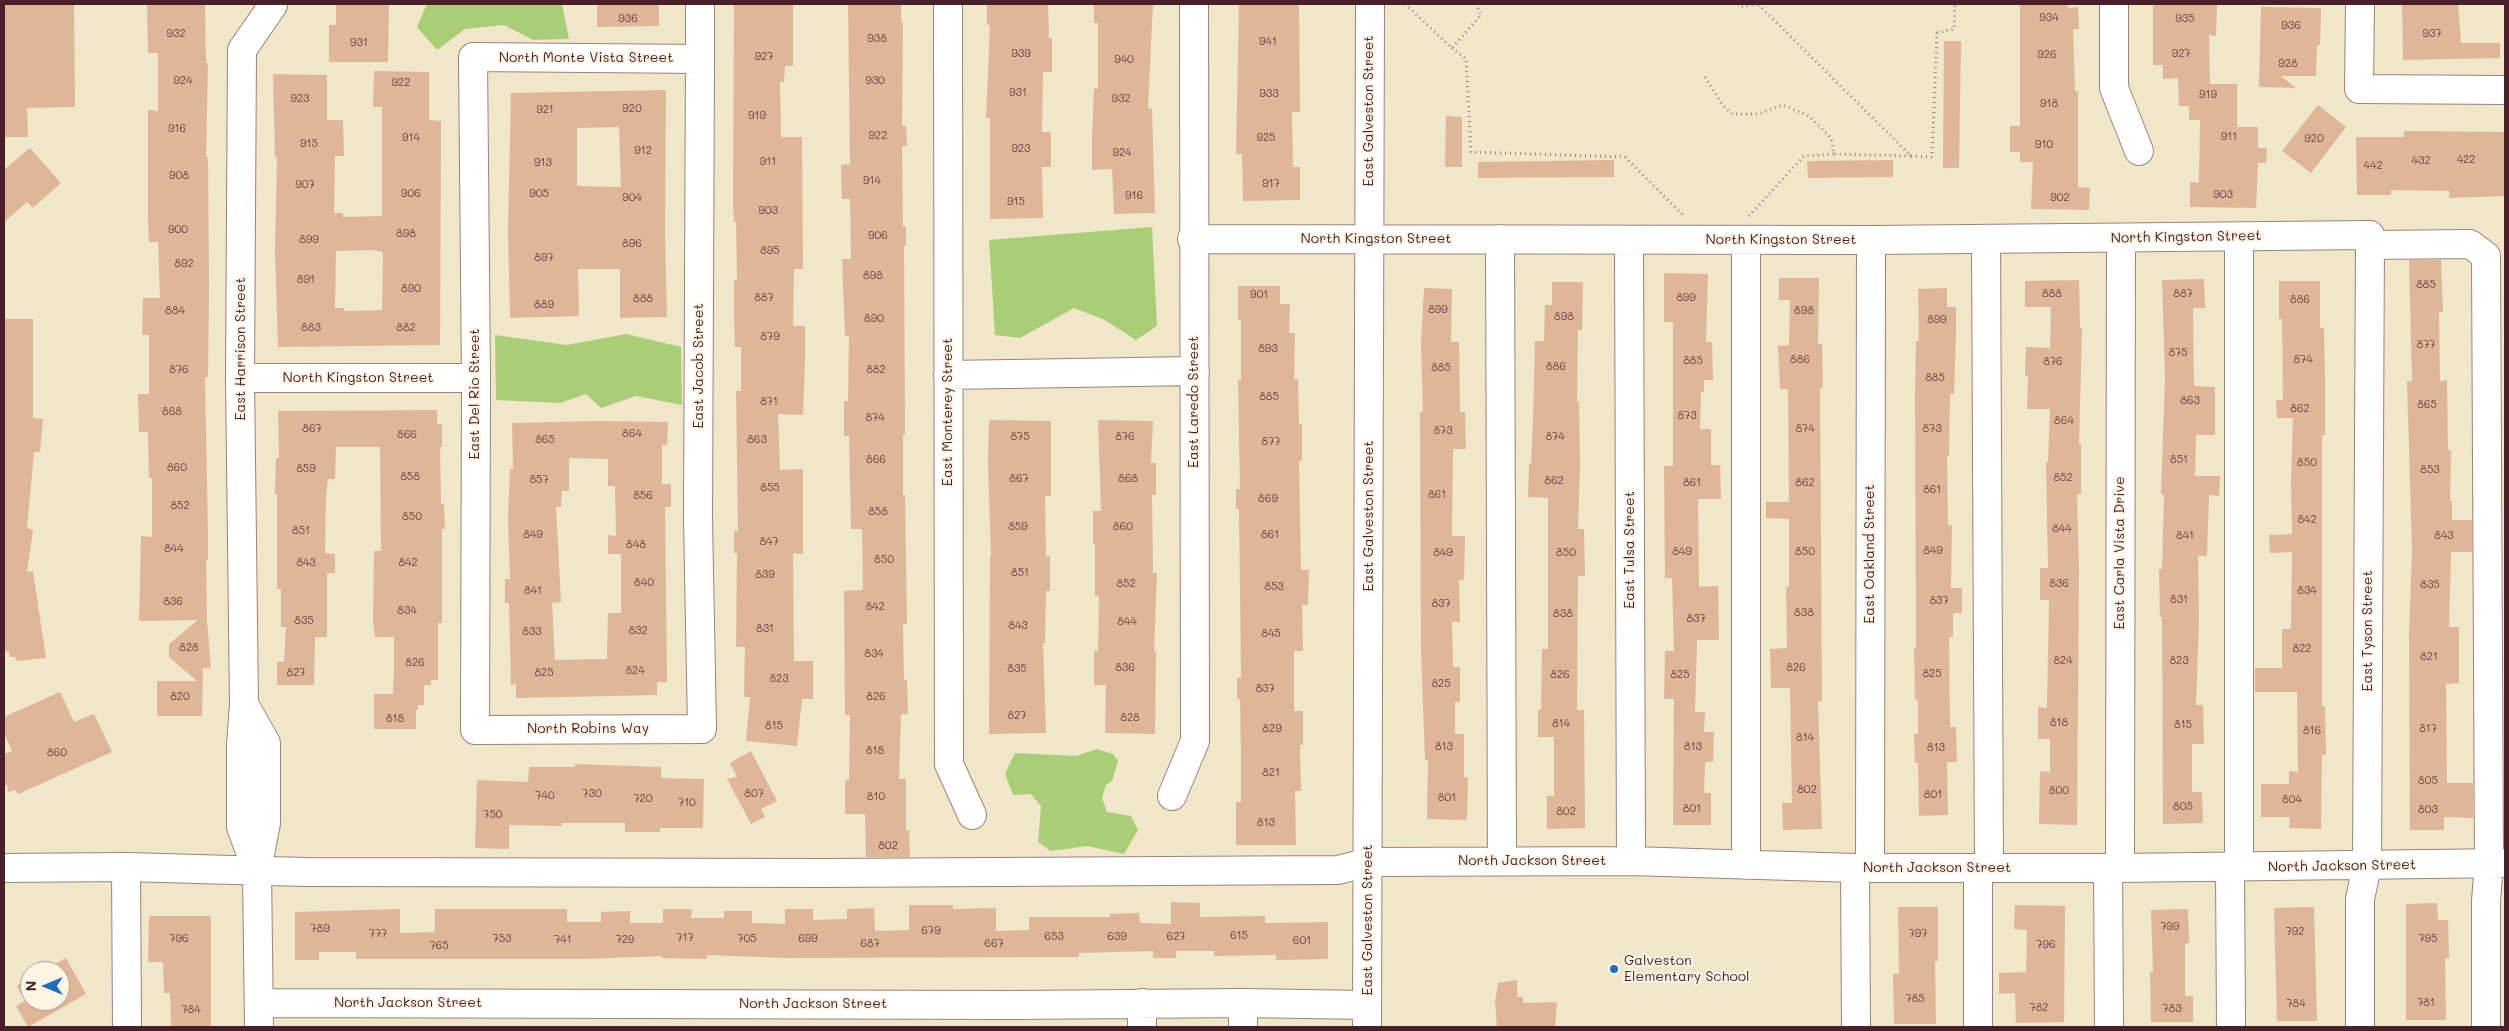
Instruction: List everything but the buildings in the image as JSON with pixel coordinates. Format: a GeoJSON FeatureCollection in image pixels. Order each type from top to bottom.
{"type":"FeatureCollection","features":[{"type":"Feature","properties":{"kind":"street","name":"East Jacob Street"},"geometry":{"type":"LineString","coordinates":[[700,4],[698,518],[702,729]]}},
{"type":"Feature","properties":{"kind":"street","name":"East Monterey Street"},"geometry":{"type":"LineString","coordinates":[[948,4],[949,764],[972,815]]}},
{"type":"Feature","properties":{"kind":"street","name":"East Laredo Street"},"geometry":{"type":"LineString","coordinates":[[1172,796],[1195,741],[1195,371],[1192,239],[1194,4]]}},
{"type":"Feature","properties":{"kind":"street","name":"East Galveston Street"},"geometry":{"type":"LineString","coordinates":[[1367,1016],[1369,862],[1370,4]]}},
{"type":"Feature","properties":{"kind":"street"},"geometry":{"type":"LineString","coordinates":[[2114,4],[2114,88],[2139,151]]}},
{"type":"Feature","properties":{"kind":"street"},"geometry":{"type":"LineString","coordinates":[[2360,4],[2359,89],[2505,90]]}},
{"type":"Feature","properties":{"kind":"street","name":"East Harrison Street"},"geometry":{"type":"LineString","coordinates":[[259,1015],[257,870],[241,827],[241,745],[244,704],[240,378],[242,50],[273,5]]}},
{"type":"Feature","properties":{"kind":"street","name":"North Monte Vista Street"},"geometry":{"type":"LineString","coordinates":[[473,58],[700,59]]}},
{"type":"Feature","properties":{"kind":"street","name":"East Del Rio Street"},"geometry":{"type":"LineString","coordinates":[[473,58],[476,378],[475,730]]}},
{"type":"Feature","properties":{"kind":"street"},"geometry":{"type":"LineString","coordinates":[[1746,865],[1747,229]]}},
{"type":"Feature","properties":{"kind":"street","name":"North Kingston Street"},"geometry":{"type":"LineString","coordinates":[[1192,239],[1629,240],[1747,229],[1871,240],[2239,237],[2470,244],[2486,256],[2497,863]]}},
{"type":"Feature","properties":{"kind":"street"},"geometry":{"type":"LineString","coordinates":[[2231,1027],[2239,237]]}},
{"type":"Feature","properties":{"kind":"street","name":"East Carla Vista Drive"},"geometry":{"type":"LineString","coordinates":[[2109,1027],[2114,868],[2121,238]]}},
{"type":"Feature","properties":{"kind":"street"},"geometry":{"type":"LineString","coordinates":[[1500,239],[1502,862]]}},
{"type":"Feature","properties":{"kind":"street"},"geometry":{"type":"LineString","coordinates":[[1978,1027],[1983,868],[1986,239]]}},
{"type":"Feature","properties":{"kind":"street","name":"East Tulsa Street"},"geometry":{"type":"LineString","coordinates":[[1629,240],[1631,861]]}},
{"type":"Feature","properties":{"kind":"street","name":"East Oakland Street"},"geometry":{"type":"LineString","coordinates":[[1856,1027],[1862,868],[1871,240]]}},
{"type":"Feature","properties":{"kind":"street","name":"East Tyson Street"},"geometry":{"type":"LineString","coordinates":[[2360,1027],[2360,899],[2367,866],[2370,240]]}},
{"type":"Feature","properties":{"kind":"street"},"geometry":{"type":"LineString","coordinates":[[948,375],[1195,371]]}},
{"type":"Feature","properties":{"kind":"street","name":"North Kingston Street"},"geometry":{"type":"LineString","coordinates":[[240,378],[476,378]]}},
{"type":"Feature","properties":{"kind":"street","name":"North Robins Way"},"geometry":{"type":"LineString","coordinates":[[475,730],[702,729]]}},
{"type":"Feature","properties":{"kind":"street","name":"North Jackson Street"},"geometry":{"type":"LineString","coordinates":[[257,870],[833,873],[1338,870],[1369,862],[1631,861],[1862,868],[2114,868],[2497,863]]}},
{"type":"Feature","properties":{"kind":"street"},"geometry":{"type":"LineString","coordinates":[[2486,1027],[2486,900],[2497,863]]}},
{"type":"Feature","properties":{"kind":"street"},"geometry":{"type":"LineString","coordinates":[[126,867],[127,1027]]}},
{"type":"Feature","properties":{"kind":"street"},"geometry":{"type":"LineString","coordinates":[[4,868],[126,867],[257,870]]}},
{"type":"Feature","properties":{"kind":"street","name":"North Jackson Street"},"geometry":{"type":"LineString","coordinates":[[259,1015],[1367,1016]]}},
{"type":"Feature","properties":{"kind":"path"},"geometry":{"type":"LineString","coordinates":[[1405,4],[1466,59],[1471,152],[1626,157],[1688,220]]}},
{"type":"Feature","properties":{"kind":"path"},"geometry":{"type":"LineString","coordinates":[[1452,48],[1481,15],[1476,4]]}},
{"type":"Feature","properties":{"kind":"path"},"geometry":{"type":"LineString","coordinates":[[1738,4],[1741,7],[1754,4]]}},
{"type":"Feature","properties":{"kind":"path"},"geometry":{"type":"LineString","coordinates":[[1758,4],[1910,156]]}},
{"type":"Feature","properties":{"kind":"path"},"geometry":{"type":"LineString","coordinates":[[1747,229],[1804,156],[1834,154],[1932,157],[1937,33],[1954,29],[1955,4]]}},
{"type":"Feature","properties":{"kind":"path"},"geometry":{"type":"LineString","coordinates":[[1705,78],[1722,104],[1732,114],[1758,114],[1783,105],[1808,116],[1831,138],[1834,154]]}},
{"type":"Feature","properties":{"kind":"green space"},"geometry":{"type":"Polygon","coordinates":[[[427,4],[562,4],[569,39],[533,40],[504,25],[465,29],[437,50],[417,27],[427,4]]]}},
{"type":"Feature","properties":{"kind":"green space"},"geometry":{"type":"Polygon","coordinates":[[[1152,227],[1157,326],[1136,340],[1105,320],[1074,308],[1020,338],[995,335],[989,240],[1152,227]]]}},
{"type":"Feature","properties":{"kind":"green space"},"geometry":{"type":"Polygon","coordinates":[[[626,334],[681,347],[682,405],[636,396],[601,408],[586,394],[560,403],[496,400],[495,335],[567,345],[626,334]]]}},
{"type":"Feature","properties":{"kind":"green space"},"geometry":{"type":"Polygon","coordinates":[[[1097,749],[1113,754],[1118,761],[1112,781],[1106,785],[1102,798],[1107,812],[1131,816],[1138,830],[1124,854],[1087,846],[1051,851],[1038,842],[1041,806],[1031,794],[1013,795],[1005,774],[1015,753],[1076,756],[1097,749]]]}},
{"type":"Feature","properties":{"kind":"place","name":"Galveston Elementary School"},"geometry":{"type":"Point","coordinates":[1614,969]}}]}
